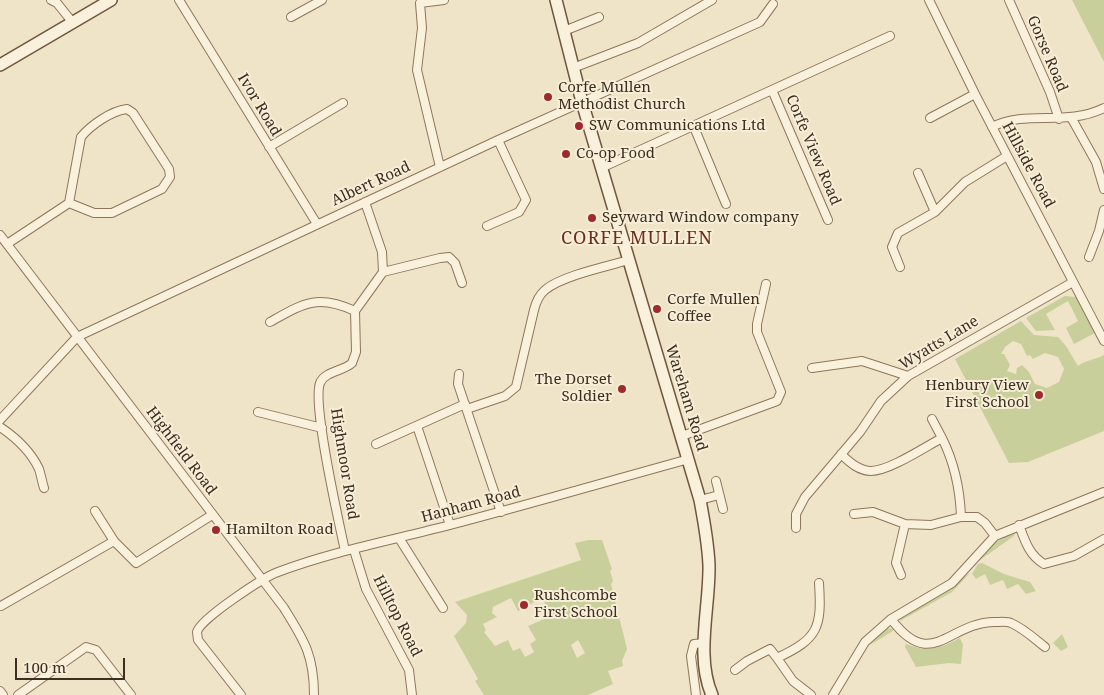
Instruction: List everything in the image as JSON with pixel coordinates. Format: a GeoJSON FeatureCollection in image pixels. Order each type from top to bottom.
{"type":"FeatureCollection","features":[{"type":"Feature","properties":{"kind":"street"},"geometry":{"type":"LineString","coordinates":[[52,0],[57,3],[73,23]]}},
{"type":"Feature","properties":{"kind":"street"},"geometry":{"type":"LineString","coordinates":[[0,65],[111,0]]}},
{"type":"Feature","properties":{"kind":"street","name":"Ivor Road"},"geometry":{"type":"LineString","coordinates":[[179,0],[316,224]]}},
{"type":"Feature","properties":{"kind":"street"},"geometry":{"type":"LineString","coordinates":[[291,17],[322,0]]}},
{"type":"Feature","properties":{"kind":"street"},"geometry":{"type":"LineString","coordinates":[[440,167],[417,70],[422,28],[419,1],[444,0]]}},
{"type":"Feature","properties":{"kind":"street","name":"Wareham Road"},"geometry":{"type":"LineString","coordinates":[[556,0],[601,168],[700,500],[707,537],[709,565],[705,643],[706,673],[712,695]]}},
{"type":"Feature","properties":{"kind":"street"},"geometry":{"type":"LineString","coordinates":[[573,68],[638,43],[712,0]]}},
{"type":"Feature","properties":{"kind":"street","name":"Hillside Road"},"geometry":{"type":"LineString","coordinates":[[929,0],[975,94],[1104,341]]}},
{"type":"Feature","properties":{"kind":"street","name":"Gorse Road"},"geometry":{"type":"LineString","coordinates":[[1009,0],[1050,92],[1058,119]]}},
{"type":"Feature","properties":{"kind":"street","name":"Albert Road"},"geometry":{"type":"LineString","coordinates":[[0,420],[77,337],[498,140],[760,22],[773,4]]}},
{"type":"Feature","properties":{"kind":"street"},"geometry":{"type":"LineString","coordinates":[[564,31],[599,17]]}},
{"type":"Feature","properties":{"kind":"street","name":"Corfe View Road"},"geometry":{"type":"LineString","coordinates":[[601,168],[890,36]]}},
{"type":"Feature","properties":{"kind":"street","name":"Corfe View Road"},"geometry":{"type":"LineString","coordinates":[[772,90],[828,220]]}},
{"type":"Feature","properties":{"kind":"street"},"geometry":{"type":"LineString","coordinates":[[930,118],[975,94]]}},
{"type":"Feature","properties":{"kind":"street"},"geometry":{"type":"LineString","coordinates":[[269,148],[343,103]]}},
{"type":"Feature","properties":{"kind":"street"},"geometry":{"type":"LineString","coordinates":[[992,127],[1004,121],[1021,118],[1072,119],[1092,114],[1104,108]]}},
{"type":"Feature","properties":{"kind":"street"},"geometry":{"type":"LineString","coordinates":[[7,244],[69,203],[81,138],[86,131],[112,114],[127,109],[134,113],[169,169],[167,183],[162,189],[112,213],[94,212],[69,203]]}},
{"type":"Feature","properties":{"kind":"street"},"geometry":{"type":"LineString","coordinates":[[1072,119],[1096,162],[1104,189]]}},
{"type":"Feature","properties":{"kind":"street"},"geometry":{"type":"LineString","coordinates":[[694,127],[726,204]]}},
{"type":"Feature","properties":{"kind":"street"},"geometry":{"type":"LineString","coordinates":[[487,226],[519,212],[526,200],[498,140]]}},
{"type":"Feature","properties":{"kind":"street"},"geometry":{"type":"LineString","coordinates":[[900,267],[892,247],[898,233],[935,212],[965,182],[1008,156]]}},
{"type":"Feature","properties":{"kind":"street"},"geometry":{"type":"LineString","coordinates":[[918,173],[935,212]]}},
{"type":"Feature","properties":{"kind":"street"},"geometry":{"type":"LineString","coordinates":[[270,322],[316,301],[342,305],[355,311],[383,272],[382,252],[365,202]]}},
{"type":"Feature","properties":{"kind":"street"},"geometry":{"type":"LineString","coordinates":[[1089,257],[1099,231],[1104,210]]}},
{"type":"Feature","properties":{"kind":"street","name":"Highfield Road"},"geometry":{"type":"LineString","coordinates":[[0,235],[212,516],[284,608],[308,648],[314,678],[314,695]]}},
{"type":"Feature","properties":{"kind":"street"},"geometry":{"type":"LineString","coordinates":[[383,272],[449,257],[455,263],[462,283]]}},
{"type":"Feature","properties":{"kind":"street"},"geometry":{"type":"LineString","coordinates":[[376,444],[466,406],[505,396],[516,387],[537,300],[546,289],[558,282],[629,260]]}},
{"type":"Feature","properties":{"kind":"street","name":"Wyatts Lane"},"geometry":{"type":"LineString","coordinates":[[796,528],[796,514],[805,497],[841,454],[881,401],[908,376],[1073,282]]}},
{"type":"Feature","properties":{"kind":"street"},"geometry":{"type":"LineString","coordinates":[[682,436],[777,401],[781,392],[757,332],[766,284]]}},
{"type":"Feature","properties":{"kind":"street","name":"Highmoor Road"},"geometry":{"type":"LineString","coordinates":[[345,552],[322,428],[319,392],[320,382],[324,377],[352,363],[356,352],[355,311]]}},
{"type":"Feature","properties":{"kind":"street"},"geometry":{"type":"LineString","coordinates":[[812,368],[862,361],[908,376]]}},
{"type":"Feature","properties":{"kind":"street"},"geometry":{"type":"LineString","coordinates":[[459,374],[458,384],[500,512]]}},
{"type":"Feature","properties":{"kind":"street"},"geometry":{"type":"LineString","coordinates":[[258,412],[322,428]]}},
{"type":"Feature","properties":{"kind":"street"},"geometry":{"type":"LineString","coordinates":[[932,419],[952,457],[958,480],[961,517]]}},
{"type":"Feature","properties":{"kind":"street"},"geometry":{"type":"LineString","coordinates":[[417,426],[450,525]]}},
{"type":"Feature","properties":{"kind":"street"},"geometry":{"type":"LineString","coordinates":[[0,427],[13,436],[33,460],[38,468],[44,488]]}},
{"type":"Feature","properties":{"kind":"street"},"geometry":{"type":"LineString","coordinates":[[841,454],[856,467],[872,472],[886,467],[942,438]]}},
{"type":"Feature","properties":{"kind":"street","name":"Hanham Road"},"geometry":{"type":"LineString","coordinates":[[241,695],[198,640],[197,632],[200,624],[261,580],[277,572],[345,552],[500,512],[689,459]]}},
{"type":"Feature","properties":{"kind":"street"},"geometry":{"type":"LineString","coordinates":[[716,481],[723,509]]}},
{"type":"Feature","properties":{"kind":"street"},"geometry":{"type":"LineString","coordinates":[[833,695],[865,642],[892,619],[952,583],[995,536],[1104,492]]}},
{"type":"Feature","properties":{"kind":"street"},"geometry":{"type":"LineString","coordinates":[[700,500],[719,494]]}},
{"type":"Feature","properties":{"kind":"street"},"geometry":{"type":"LineString","coordinates":[[95,511],[114,541],[136,562],[212,516]]}},
{"type":"Feature","properties":{"kind":"street"},"geometry":{"type":"LineString","coordinates":[[854,514],[873,512],[906,524],[931,525],[961,517],[977,516],[995,536]]}},
{"type":"Feature","properties":{"kind":"street"},"geometry":{"type":"LineString","coordinates":[[901,575],[896,563],[906,524]]}},
{"type":"Feature","properties":{"kind":"street"},"geometry":{"type":"LineString","coordinates":[[1019,525],[1029,550],[1036,559],[1044,564],[1074,556],[1104,539]]}},
{"type":"Feature","properties":{"kind":"street"},"geometry":{"type":"LineString","coordinates":[[399,538],[443,608]]}},
{"type":"Feature","properties":{"kind":"street"},"geometry":{"type":"LineString","coordinates":[[1,606],[114,541]]}},
{"type":"Feature","properties":{"kind":"street","name":"Hilltop Road"},"geometry":{"type":"LineString","coordinates":[[354,550],[366,588],[409,670],[412,695]]}},
{"type":"Feature","properties":{"kind":"street"},"geometry":{"type":"LineString","coordinates":[[777,658],[800,647],[816,629],[821,608],[819,583]]}},
{"type":"Feature","properties":{"kind":"street"},"geometry":{"type":"LineString","coordinates":[[892,619],[903,634],[917,643],[941,642],[978,624],[1010,622],[1045,647]]}},
{"type":"Feature","properties":{"kind":"street"},"geometry":{"type":"LineString","coordinates":[[696,695],[691,656],[694,644],[705,643]]}},
{"type":"Feature","properties":{"kind":"street"},"geometry":{"type":"LineString","coordinates":[[18,695],[86,647],[96,650],[131,695]]}},
{"type":"Feature","properties":{"kind":"street"},"geometry":{"type":"LineString","coordinates":[[735,670],[747,661],[770,649],[793,681],[811,695]]}},
{"type":"Feature","properties":{"kind":"street"},"geometry":{"type":"LineString","coordinates":[[0,691],[3,695]]}},
{"type":"Feature","properties":{"kind":"green space"},"geometry":{"type":"Polygon","coordinates":[[[1072,0],[1104,0],[1104,62],[1072,0]]]}},
{"type":"Feature","properties":{"kind":"green space"},"geometry":{"type":"Polygon","coordinates":[[[1065,296],[1076,297],[1095,333],[1074,344],[1066,328],[1078,321],[1068,301],[1046,314],[1055,330],[1036,331],[1026,318],[1065,296]]]}},
{"type":"Feature","properties":{"kind":"green space","name":"Henbury View First School"},"geometry":{"type":"Polygon","coordinates":[[[1021,321],[1034,335],[1058,337],[1078,366],[1104,355],[1104,431],[1028,462],[1009,463],[955,359],[1021,321]],[[1013,341],[1005,347],[1001,354],[1004,354],[1010,365],[1007,371],[1016,374],[1017,368],[1022,365],[1029,372],[1035,384],[1047,388],[1059,382],[1064,369],[1058,357],[1045,353],[1033,359],[1030,355],[1027,356],[1021,344],[1013,341]]]}},
{"type":"Feature","properties":{"kind":"green space"},"geometry":{"type":"Polygon","coordinates":[[[1015,532],[1014,536],[980,560],[992,545],[1015,532]]]}},
{"type":"Feature","properties":{"kind":"green space","name":"Rushcombe First School"},"geometry":{"type":"Polygon","coordinates":[[[602,540],[612,569],[610,571],[613,581],[611,584],[627,649],[622,661],[623,666],[608,671],[613,684],[588,695],[484,695],[475,681],[478,679],[454,636],[466,623],[467,615],[455,602],[581,560],[575,543],[602,540]],[[511,598],[493,607],[492,613],[497,617],[483,624],[486,631],[484,632],[495,646],[508,640],[513,651],[520,648],[525,657],[534,652],[530,644],[536,640],[528,626],[551,616],[542,598],[518,611],[511,598]],[[578,640],[571,645],[577,658],[585,653],[578,640]]]}},
{"type":"Feature","properties":{"kind":"green space"},"geometry":{"type":"Polygon","coordinates":[[[982,563],[1004,574],[1030,582],[1036,591],[1026,594],[1018,584],[1007,589],[1003,580],[990,585],[985,574],[976,579],[972,574],[978,564],[982,563]]]}},
{"type":"Feature","properties":{"kind":"green space"},"geometry":{"type":"Polygon","coordinates":[[[971,572],[952,592],[900,621],[901,617],[944,593],[971,572]]]}},
{"type":"Feature","properties":{"kind":"green space"},"geometry":{"type":"Polygon","coordinates":[[[886,628],[893,629],[893,631],[870,645],[886,628]]]}},
{"type":"Feature","properties":{"kind":"green space"},"geometry":{"type":"Polygon","coordinates":[[[1062,634],[1068,647],[1061,651],[1053,643],[1062,634]]]}},
{"type":"Feature","properties":{"kind":"green space"},"geometry":{"type":"Polygon","coordinates":[[[960,638],[963,645],[961,664],[949,663],[916,667],[905,647],[906,644],[927,649],[934,648],[960,638]]]}},
{"type":"Feature","properties":{"kind":"place","name":"Corfe Mullen Methodist Church"},"geometry":{"type":"Point","coordinates":[548,97]}},
{"type":"Feature","properties":{"kind":"place","name":"SW Communications Ltd"},"geometry":{"type":"Point","coordinates":[579,126]}},
{"type":"Feature","properties":{"kind":"place","name":"Co-op Food"},"geometry":{"type":"Point","coordinates":[566,154]}},
{"type":"Feature","properties":{"kind":"place","name":"Seyward Window company"},"geometry":{"type":"Point","coordinates":[592,218]}},
{"type":"Feature","properties":{"kind":"place","name":"Corfe Mullen Coffee"},"geometry":{"type":"Point","coordinates":[657,309]}},
{"type":"Feature","properties":{"kind":"place","name":"The Dorset Soldier"},"geometry":{"type":"Point","coordinates":[622,389]}},
{"type":"Feature","properties":{"kind":"place","name":"Henbury View First School"},"geometry":{"type":"Point","coordinates":[1039,395]}},
{"type":"Feature","properties":{"kind":"place","name":"Hamilton Road"},"geometry":{"type":"Point","coordinates":[216,530]}},
{"type":"Feature","properties":{"kind":"place","name":"Rushcombe First School"},"geometry":{"type":"Point","coordinates":[524,605]}},
{"type":"Feature","properties":{"kind":"district","name":"CORFE MULLEN"},"geometry":{"type":"Point","coordinates":[637,239]}}]}
